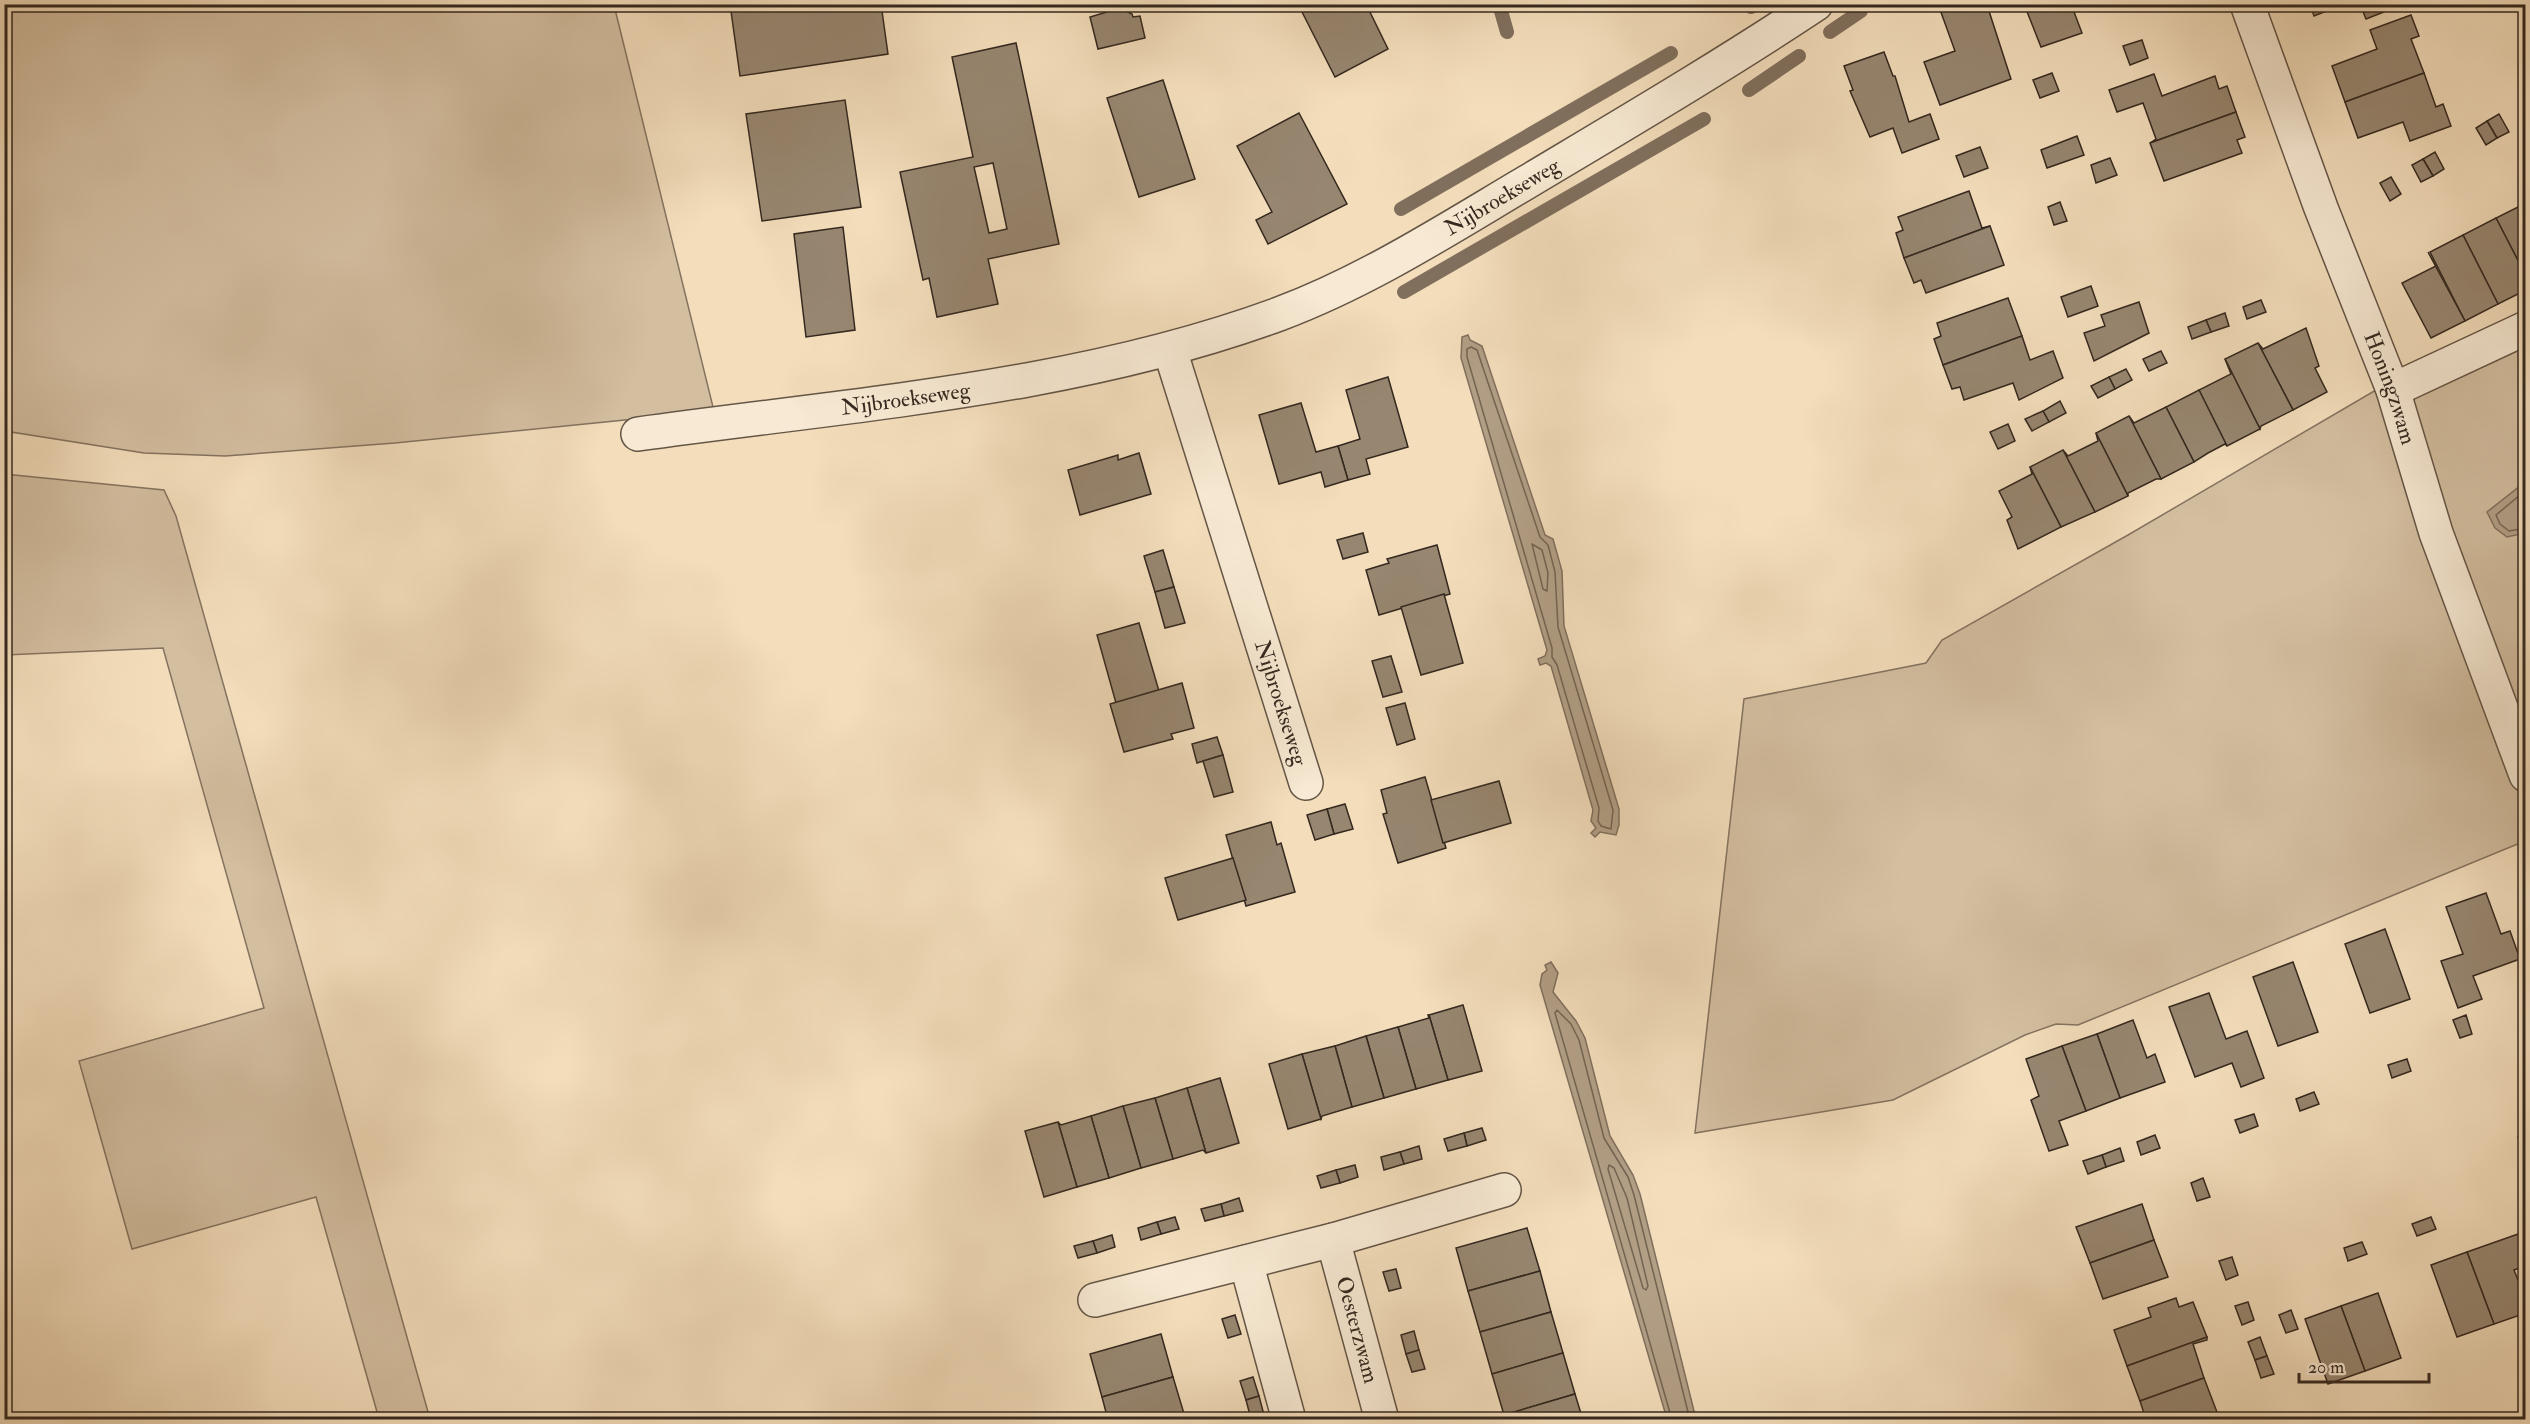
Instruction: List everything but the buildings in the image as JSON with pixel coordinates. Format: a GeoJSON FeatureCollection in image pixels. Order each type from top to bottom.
{"type":"FeatureCollection","features":[{"type":"Feature","properties":{"kind":"street","name":"Nijbroekseweg"},"geometry":{"type":"LineString","coordinates":[[638,434],[1002,384],[1170,350],[1277,315],[1332,293],[1409,253],[1734,59],[1816,4]]}},
{"type":"Feature","properties":{"kind":"street","name":"Honingzwam"},"geometry":{"type":"LineString","coordinates":[[2247,4],[2321,208],[2393,390],[2436,533],[2526,775]]}},
{"type":"Feature","properties":{"kind":"street"},"geometry":{"type":"LineString","coordinates":[[2393,390],[2526,328]]}},
{"type":"Feature","properties":{"kind":"street","name":"Nijbroekseweg"},"geometry":{"type":"LineString","coordinates":[[1170,350],[1306,783]]}},
{"type":"Feature","properties":{"kind":"street"},"geometry":{"type":"LineString","coordinates":[[1095,1300],[1333,1240],[1504,1191]]}},
{"type":"Feature","properties":{"kind":"street","name":"Oesterzwam"},"geometry":{"type":"LineString","coordinates":[[1333,1240],[1382,1419]]}},
{"type":"Feature","properties":{"kind":"street"},"geometry":{"type":"LineString","coordinates":[[1246,1262],[1289,1419]]}},
{"type":"Feature","properties":{"kind":"shaded area"},"geometry":{"type":"Polygon","coordinates":[[[4,5],[614,5],[714,411],[395,443],[225,456],[144,453],[5,431],[4,5]]]}},
{"type":"Feature","properties":{"kind":"shaded area"},"geometry":{"type":"Polygon","coordinates":[[[2525,345],[2525,841],[2078,1025],[2056,1024],[2025,1035],[1893,1100],[1695,1133],[1744,699],[1926,663],[1942,640],[2128,535],[2376,390],[2525,345]]]}},
{"type":"Feature","properties":{"kind":"shaded area"},"geometry":{"type":"Polygon","coordinates":[[[4,474],[164,490],[176,516],[430,1419],[379,1419],[316,1197],[132,1249],[79,1061],[264,1008],[163,648],[5,655],[4,474]]]}},
{"type":"Feature","properties":{"kind":"water"},"geometry":{"type":"Polygon","coordinates":[[[1468,335],[1470,340],[1482,346],[1545,535],[1553,539],[1562,571],[1564,626],[1619,809],[1619,825],[1616,835],[1600,832],[1595,837],[1591,833],[1596,828],[1591,821],[1593,810],[1551,666],[1546,663],[1540,665],[1538,659],[1545,656],[1547,650],[1461,358],[1462,337],[1468,335]]]}},
{"type":"Feature","properties":{"kind":"water"},"geometry":{"type":"Polygon","coordinates":[[[2525,482],[2525,533],[2507,537],[2495,528],[2487,512],[2525,482]]]}},
{"type":"Feature","properties":{"kind":"water"},"geometry":{"type":"Polygon","coordinates":[[[1551,962],[1558,973],[1553,992],[1576,1021],[1585,1038],[1610,1136],[1633,1175],[1640,1194],[1696,1419],[1667,1419],[1540,985],[1542,974],[1547,970],[1545,965],[1551,962]]]}},
{"type":"Feature","properties":{"kind":"waterway"},"geometry":{"type":"LineString","coordinates":[[1499,4],[1507,32]]}},
{"type":"Feature","properties":{"kind":"waterway"},"geometry":{"type":"LineString","coordinates":[[1751,7],[1754,4]]}},
{"type":"Feature","properties":{"kind":"waterway"},"geometry":{"type":"LineString","coordinates":[[1830,32],[1861,11]]}},
{"type":"Feature","properties":{"kind":"waterway"},"geometry":{"type":"LineString","coordinates":[[1401,209],[1671,53]]}},
{"type":"Feature","properties":{"kind":"waterway"},"geometry":{"type":"LineString","coordinates":[[1749,90],[1799,56]]}},
{"type":"Feature","properties":{"kind":"waterway"},"geometry":{"type":"LineString","coordinates":[[1404,292],[1704,119]]}}]}
